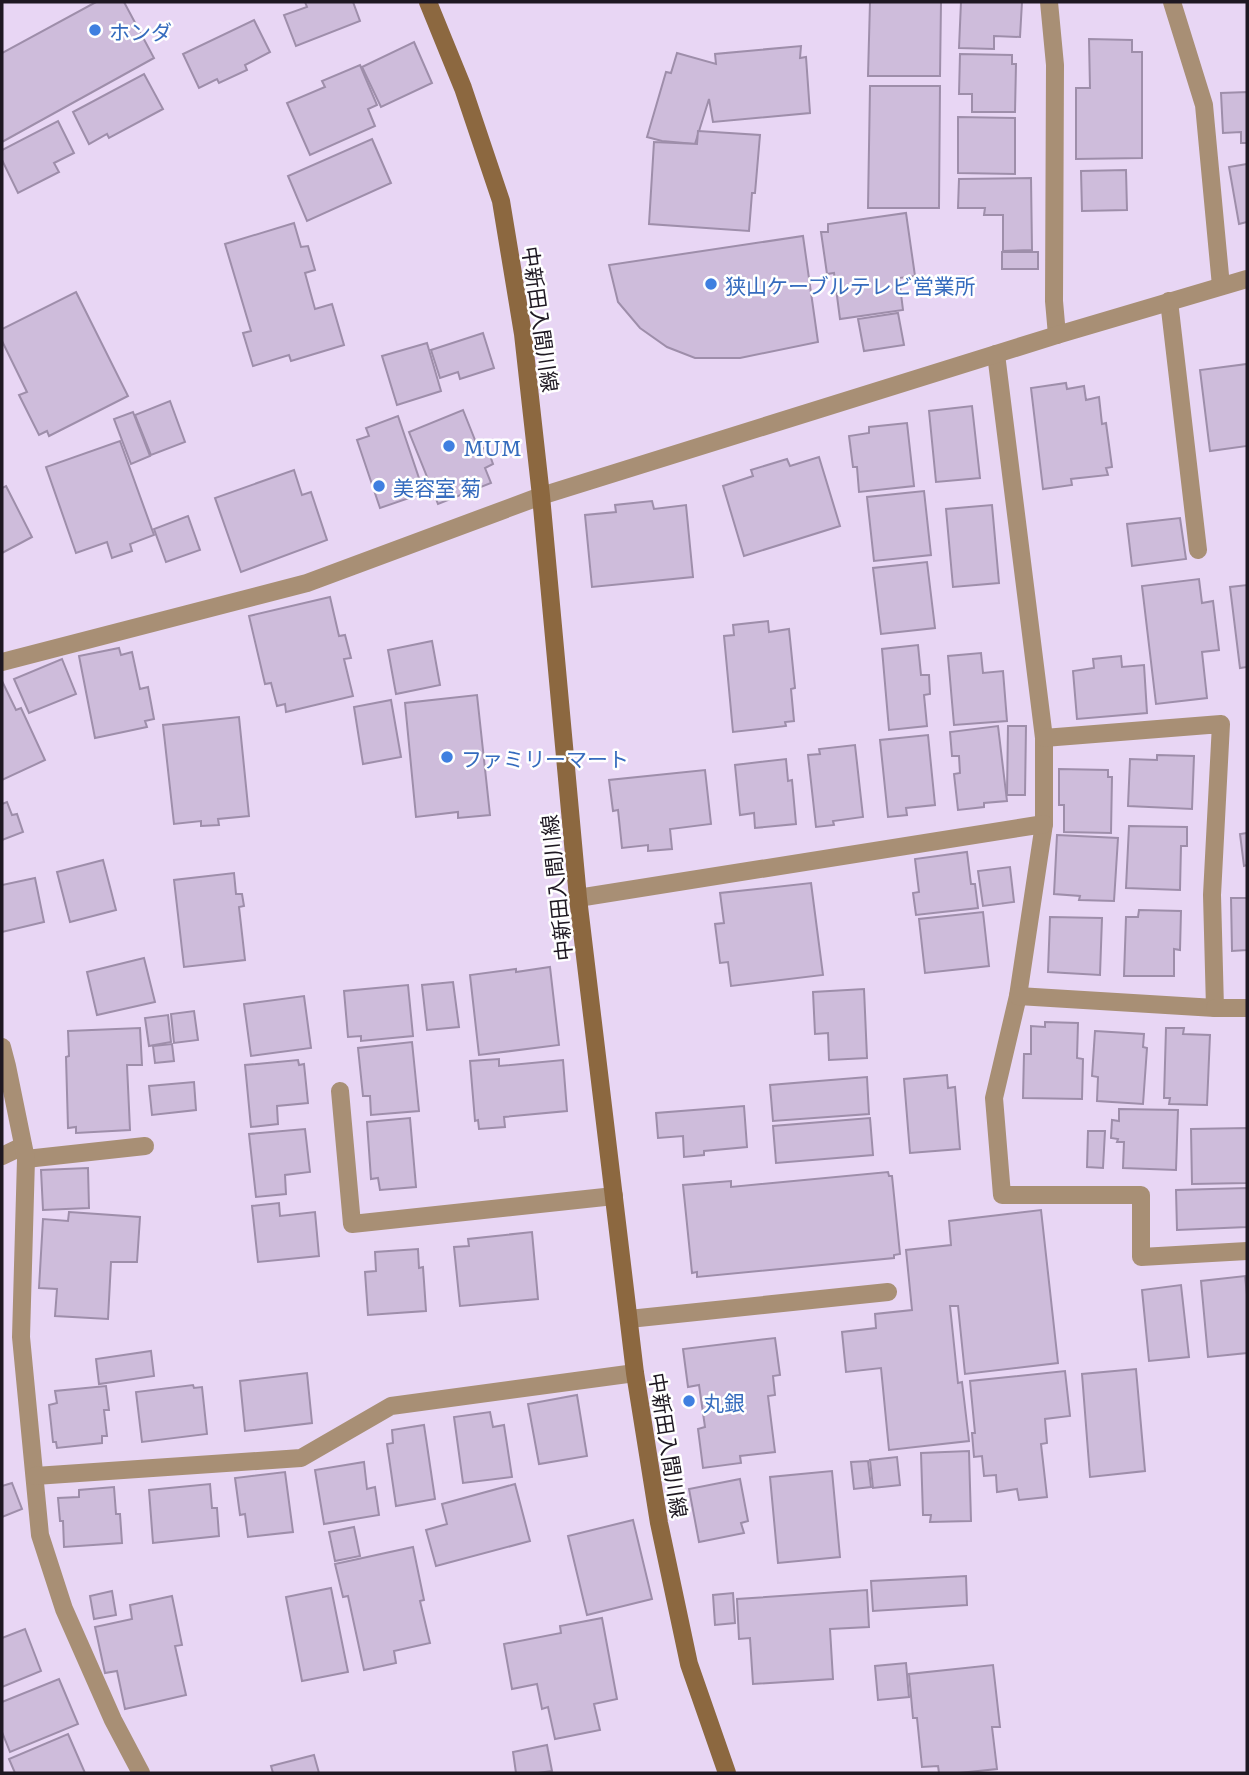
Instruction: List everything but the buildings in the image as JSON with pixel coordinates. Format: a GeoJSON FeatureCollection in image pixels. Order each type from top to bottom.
{"type":"FeatureCollection","features":[{"type":"Feature","properties":{"kind":"main road","name":"中新田入間川線"},"geometry":{"type":"LineString","coordinates":[[428,2],[463,88],[501,201],[523,334],[541,496],[578,898],[635,1373],[659,1524],[689,1664],[727,1773]]}},
{"type":"Feature","properties":{"kind":"street"},"geometry":{"type":"LineString","coordinates":[[1049,2],[1055,65],[1054,301],[1057,335]]}},
{"type":"Feature","properties":{"kind":"street"},"geometry":{"type":"LineString","coordinates":[[1172,2],[1204,105],[1222,286]]}},
{"type":"Feature","properties":{"kind":"street"},"geometry":{"type":"LineString","coordinates":[[2,662],[307,583],[541,496],[1057,335],[1247,279]]}},
{"type":"Feature","properties":{"kind":"street"},"geometry":{"type":"LineString","coordinates":[[1169,302],[1198,551]]}},
{"type":"Feature","properties":{"kind":"street"},"geometry":{"type":"LineString","coordinates":[[996,354],[1044,737],[1044,824],[1018,996],[994,1098],[1002,1195],[1141,1195],[1141,1257],[1247,1251]]}},
{"type":"Feature","properties":{"kind":"street"},"geometry":{"type":"LineString","coordinates":[[1044,737],[1221,724],[1212,895],[1215,1008]]}},
{"type":"Feature","properties":{"kind":"street"},"geometry":{"type":"LineString","coordinates":[[578,898],[1044,824]]}},
{"type":"Feature","properties":{"kind":"street"},"geometry":{"type":"LineString","coordinates":[[1018,996],[1247,1009]]}},
{"type":"Feature","properties":{"kind":"street"},"geometry":{"type":"LineString","coordinates":[[2,1047],[24,1152],[21,1337],[40,1535],[64,1608],[113,1720],[141,1773]]}},
{"type":"Feature","properties":{"kind":"street"},"geometry":{"type":"LineString","coordinates":[[340,1091],[352,1224],[614,1196]]}},
{"type":"Feature","properties":{"kind":"street"},"geometry":{"type":"LineString","coordinates":[[2,1156],[24,1152],[145,1146]]}},
{"type":"Feature","properties":{"kind":"street"},"geometry":{"type":"LineString","coordinates":[[629,1320],[888,1292]]}},
{"type":"Feature","properties":{"kind":"street"},"geometry":{"type":"LineString","coordinates":[[35,1476],[301,1458],[391,1406],[635,1373]]}},
{"type":"Feature","properties":{"kind":"place","name":"ホンダ"},"geometry":{"type":"Point","coordinates":[95,30]}},
{"type":"Feature","properties":{"kind":"place","name":"狭山ケーブルテレビ営業所"},"geometry":{"type":"Point","coordinates":[711,284]}},
{"type":"Feature","properties":{"kind":"place","name":"MUM"},"geometry":{"type":"Point","coordinates":[449,446]}},
{"type":"Feature","properties":{"kind":"place","name":"美容室 菊"},"geometry":{"type":"Point","coordinates":[379,486]}},
{"type":"Feature","properties":{"kind":"place","name":"ファミリーマート"},"geometry":{"type":"Point","coordinates":[447,757]}},
{"type":"Feature","properties":{"kind":"place","name":"丸銀"},"geometry":{"type":"Point","coordinates":[689,1401]}}]}
